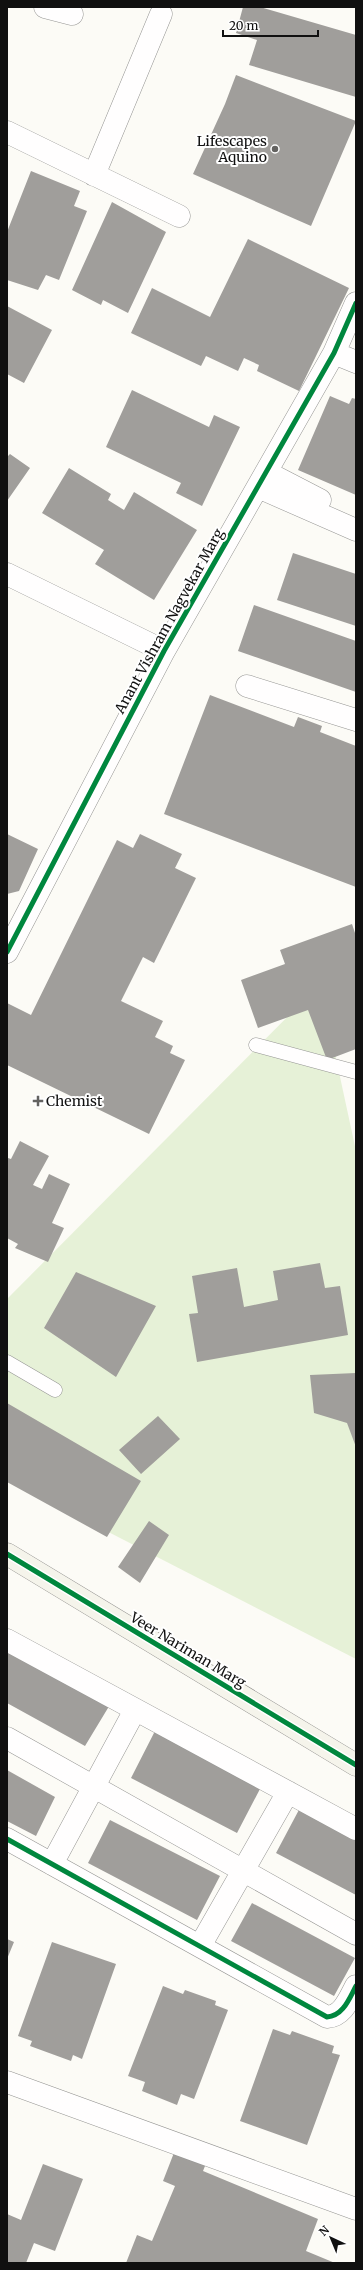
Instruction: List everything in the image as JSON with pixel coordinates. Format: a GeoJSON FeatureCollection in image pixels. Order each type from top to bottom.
{"type":"FeatureCollection","features":[{"type":"Feature","properties":{"kind":"street"},"geometry":{"type":"LineString","coordinates":[[45,7],[72,14]]}},
{"type":"Feature","properties":{"kind":"street"},"geometry":{"type":"LineString","coordinates":[[94,175],[161,14]]}},
{"type":"Feature","properties":{"kind":"street"},"geometry":{"type":"LineString","coordinates":[[7,132],[179,216]]}},
{"type":"Feature","properties":{"kind":"street","name":"Anant Vishram Nagvekar Marg"},"geometry":{"type":"LineString","coordinates":[[7,952],[164,651],[334,353],[356,303]]}},
{"type":"Feature","properties":{"kind":"street"},"geometry":{"type":"LineString","coordinates":[[334,353],[356,362]]}},
{"type":"Feature","properties":{"kind":"street"},"geometry":{"type":"LineString","coordinates":[[262,479],[356,518]]}},
{"type":"Feature","properties":{"kind":"street"},"geometry":{"type":"LineString","coordinates":[[262,479],[356,530]]}},
{"type":"Feature","properties":{"kind":"street"},"geometry":{"type":"LineString","coordinates":[[7,574],[164,651]]}},
{"type":"Feature","properties":{"kind":"street"},"geometry":{"type":"LineString","coordinates":[[247,686],[356,720]]}},
{"type":"Feature","properties":{"kind":"street","name":"Veer Nariman Marg"},"geometry":{"type":"LineString","coordinates":[[7,1554],[356,1765]]}},
{"type":"Feature","properties":{"kind":"street"},"geometry":{"type":"LineString","coordinates":[[7,1640],[356,1829]]}},
{"type":"Feature","properties":{"kind":"street"},"geometry":{"type":"LineString","coordinates":[[52,1864],[135,1710]]}},
{"type":"Feature","properties":{"kind":"street"},"geometry":{"type":"LineString","coordinates":[[7,1738],[356,1934]]}},
{"type":"Feature","properties":{"kind":"street"},"geometry":{"type":"LineString","coordinates":[[200,1946],[288,1792]]}},
{"type":"Feature","properties":{"kind":"street"},"geometry":{"type":"LineString","coordinates":[[7,1839],[327,2017],[334,2017],[340,2012],[356,1986]]}},
{"type":"Feature","properties":{"kind":"street"},"geometry":{"type":"LineString","coordinates":[[7,2082],[356,2209]]}},
{"type":"Feature","properties":{"kind":"lane"},"geometry":{"type":"LineString","coordinates":[[256,1045],[356,1072]]}},
{"type":"Feature","properties":{"kind":"lane"},"geometry":{"type":"LineString","coordinates":[[7,1362],[55,1390]]}},
{"type":"Feature","properties":{"kind":"green space"},"geometry":{"type":"Polygon","coordinates":[[[320,984],[356,1151],[356,1659],[7,1480],[7,1299],[320,984]]]}},
{"type":"Feature","properties":{"kind":"building"},"geometry":{"type":"Polygon","coordinates":[[[243,7],[260,7],[356,35],[356,97],[249,65],[257,40],[236,33],[243,7]]]}},
{"type":"Feature","properties":{"kind":"building","name":"Lifescapes Aquino"},"geometry":{"type":"Polygon","coordinates":[[[236,75],[356,121],[311,226],[193,174],[225,104],[236,75]]]}},
{"type":"Feature","properties":{"kind":"building"},"geometry":{"type":"Polygon","coordinates":[[[31,171],[80,191],[74,206],[87,211],[59,280],[46,275],[38,290],[7,280],[7,232],[31,171]]]}},
{"type":"Feature","properties":{"kind":"building"},"geometry":{"type":"Polygon","coordinates":[[[112,202],[166,232],[128,313],[103,300],[101,305],[72,290],[112,202]]]}},
{"type":"Feature","properties":{"kind":"building"},"geometry":{"type":"Polygon","coordinates":[[[248,239],[349,288],[299,391],[257,371],[259,365],[244,358],[238,371],[206,356],[201,366],[131,333],[152,288],[210,317],[248,239]]]}},
{"type":"Feature","properties":{"kind":"building"},"geometry":{"type":"Polygon","coordinates":[[[7,306],[52,330],[24,383],[7,374],[7,306]]]}},
{"type":"Feature","properties":{"kind":"building"},"geometry":{"type":"Polygon","coordinates":[[[132,390],[209,427],[214,415],[240,427],[202,506],[176,493],[181,483],[106,447],[132,390]]]}},
{"type":"Feature","properties":{"kind":"building"},"geometry":{"type":"Polygon","coordinates":[[[330,396],[349,404],[352,398],[356,399],[356,495],[298,470],[330,396]]]}},
{"type":"Feature","properties":{"kind":"building"},"geometry":{"type":"Polygon","coordinates":[[[10,454],[30,468],[7,501],[7,457],[10,454]]]}},
{"type":"Feature","properties":{"kind":"building"},"geometry":{"type":"Polygon","coordinates":[[[69,468],[111,494],[108,500],[124,510],[134,492],[197,530],[154,600],[95,564],[104,550],[42,513],[69,468]]]}},
{"type":"Feature","properties":{"kind":"building"},"geometry":{"type":"Polygon","coordinates":[[[293,553],[356,574],[356,626],[277,600],[293,553]]]}},
{"type":"Feature","properties":{"kind":"building"},"geometry":{"type":"Polygon","coordinates":[[[254,605],[356,641],[356,692],[238,651],[254,605]]]}},
{"type":"Feature","properties":{"kind":"building"},"geometry":{"type":"Polygon","coordinates":[[[210,695],[294,727],[298,717],[322,726],[320,732],[356,746],[356,887],[164,814],[210,695]]]}},
{"type":"Feature","properties":{"kind":"building"},"geometry":{"type":"Polygon","coordinates":[[[7,834],[38,849],[19,891],[7,894],[7,834]]]}},
{"type":"Feature","properties":{"kind":"building"},"geometry":{"type":"Polygon","coordinates":[[[140,834],[182,854],[175,868],[196,878],[154,963],[143,957],[121,1001],[163,1021],[155,1037],[173,1046],[170,1053],[185,1060],[149,1134],[7,1065],[7,1003],[31,1015],[117,840],[133,848],[140,834]]]}},
{"type":"Feature","properties":{"kind":"building"},"geometry":{"type":"Polygon","coordinates":[[[352,924],[356,936],[356,1049],[327,1060],[308,1010],[258,1028],[241,980],[285,964],[280,950],[352,924]]]}},
{"type":"Feature","properties":{"kind":"building"},"geometry":{"type":"Polygon","coordinates":[[[20,1141],[49,1156],[33,1185],[42,1189],[49,1174],[70,1184],[52,1223],[64,1228],[48,1262],[15,1248],[18,1244],[7,1238],[7,1159],[11,1159],[20,1141]]]}},
{"type":"Feature","properties":{"kind":"building"},"geometry":{"type":"Polygon","coordinates":[[[320,1263],[325,1288],[340,1286],[348,1335],[197,1362],[189,1314],[198,1313],[192,1276],[237,1268],[244,1307],[278,1300],[273,1271],[320,1263]]]}},
{"type":"Feature","properties":{"kind":"building"},"geometry":{"type":"Polygon","coordinates":[[[76,1272],[156,1306],[116,1377],[44,1328],[76,1272]]]}},
{"type":"Feature","properties":{"kind":"building"},"geometry":{"type":"Polygon","coordinates":[[[356,1373],[356,1447],[347,1423],[314,1413],[310,1375],[356,1373]]]}},
{"type":"Feature","properties":{"kind":"building"},"geometry":{"type":"Polygon","coordinates":[[[7,1403],[141,1481],[107,1537],[7,1482],[7,1403]]]}},
{"type":"Feature","properties":{"kind":"building"},"geometry":{"type":"Polygon","coordinates":[[[158,1416],[180,1439],[141,1474],[119,1450],[158,1416]]]}},
{"type":"Feature","properties":{"kind":"building"},"geometry":{"type":"Polygon","coordinates":[[[149,1521],[169,1535],[140,1583],[118,1567],[149,1521]]]}},
{"type":"Feature","properties":{"kind":"building"},"geometry":{"type":"Polygon","coordinates":[[[7,1649],[111,1703],[85,1746],[7,1703],[7,1649]]]}},
{"type":"Feature","properties":{"kind":"building"},"geometry":{"type":"Polygon","coordinates":[[[155,1731],[261,1787],[237,1833],[131,1778],[155,1731]]]}},
{"type":"Feature","properties":{"kind":"building"},"geometry":{"type":"Polygon","coordinates":[[[7,1770],[55,1797],[36,1836],[7,1821],[7,1770]]]}},
{"type":"Feature","properties":{"kind":"building"},"geometry":{"type":"Polygon","coordinates":[[[301,1806],[356,1835],[356,1895],[276,1853],[301,1806]]]}},
{"type":"Feature","properties":{"kind":"building"},"geometry":{"type":"Polygon","coordinates":[[[110,1820],[220,1876],[197,1920],[88,1863],[110,1820]]]}},
{"type":"Feature","properties":{"kind":"building"},"geometry":{"type":"Polygon","coordinates":[[[252,1903],[355,1958],[334,1996],[231,1941],[252,1903]]]}},
{"type":"Feature","properties":{"kind":"building"},"geometry":{"type":"Polygon","coordinates":[[[7,1939],[14,1942],[7,1959],[7,1939]]]}},
{"type":"Feature","properties":{"kind":"building"},"geometry":{"type":"Polygon","coordinates":[[[52,1942],[116,1964],[82,2059],[73,2055],[71,2061],[30,2046],[32,2041],[18,2036],[52,1942]]]}},
{"type":"Feature","properties":{"kind":"building"},"geometry":{"type":"Polygon","coordinates":[[[163,1986],[183,1994],[185,1990],[216,2001],[215,2005],[228,2010],[194,2099],[181,2094],[177,2105],[142,2091],[145,2082],[128,2076],[163,1986]]]}},
{"type":"Feature","properties":{"kind":"building"},"geometry":{"type":"Polygon","coordinates":[[[273,2029],[290,2035],[292,2031],[334,2046],[332,2053],[340,2055],[307,2145],[240,2121],[273,2029]]]}},
{"type":"Feature","properties":{"kind":"building"},"geometry":{"type":"Polygon","coordinates":[[[177,2145],[207,2161],[203,2171],[318,2219],[306,2251],[335,2263],[126,2263],[137,2235],[152,2241],[175,2186],[163,2181],[177,2145]]]}},
{"type":"Feature","properties":{"kind":"building"},"geometry":{"type":"Polygon","coordinates":[[[43,2164],[83,2179],[55,2251],[34,2243],[26,2263],[7,2263],[7,2214],[21,2220],[43,2164]]]}},
{"type":"Feature","properties":{"kind":"cycle path"},"geometry":{"type":"LineString","coordinates":[[7,952],[164,651],[334,353],[356,303]]}},
{"type":"Feature","properties":{"kind":"cycle path"},"geometry":{"type":"LineString","coordinates":[[7,1554],[356,1765]]}},
{"type":"Feature","properties":{"kind":"cycle path"},"geometry":{"type":"LineString","coordinates":[[7,1839],[327,2017],[337,2014],[345,2006],[356,1986]]}},
{"type":"Feature","properties":{"kind":"place","name":"Lifescapes Aquino"},"geometry":{"type":"Point","coordinates":[275,149]}},
{"type":"Feature","properties":{"kind":"place","name":"Chemist"},"geometry":{"type":"Point","coordinates":[38,1101]}}]}
